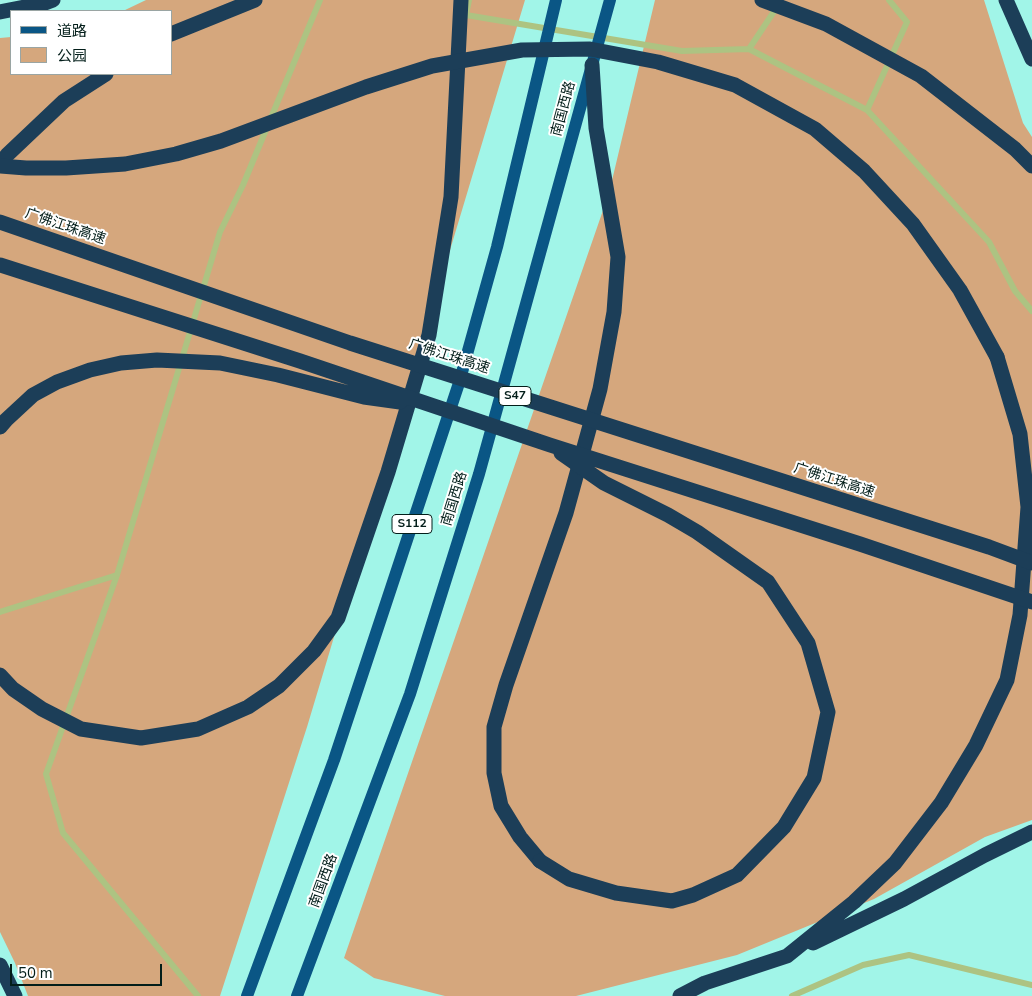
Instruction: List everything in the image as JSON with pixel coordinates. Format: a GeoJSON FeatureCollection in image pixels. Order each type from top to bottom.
{"type":"FeatureCollection","features":[{"type":"Feature","properties":{"kind":"highway"},"geometry":{"type":"LineString","coordinates":[[0,12],[53,0]]}},
{"type":"Feature","properties":{"kind":"highway"},"geometry":{"type":"LineString","coordinates":[[172,34],[255,0]]}},
{"type":"Feature","properties":{"kind":"highway"},"geometry":{"type":"LineString","coordinates":[[0,675],[13,689],[42,709],[80,729],[141,738],[198,729],[248,707],[279,686],[314,651],[338,618],[388,472],[429,334],[451,197],[461,0]]}},
{"type":"Feature","properties":{"kind":"highway"},"geometry":{"type":"LineString","coordinates":[[762,0],[826,24],[921,76],[1015,149],[1032,166]]}},
{"type":"Feature","properties":{"kind":"highway"},"geometry":{"type":"LineString","coordinates":[[1006,0],[1032,59]]}},
{"type":"Feature","properties":{"kind":"highway"},"geometry":{"type":"LineString","coordinates":[[0,165],[26,168],[66,168],[125,164],[176,154],[222,141],[366,87],[432,66],[522,50],[590,49],[658,62],[736,85],[815,129],[864,171],[913,224],[960,290],[997,357],[1020,434],[1028,507],[1020,615],[1007,680],[976,744],[941,803],[895,862],[854,902],[786,956]]}},
{"type":"Feature","properties":{"kind":"highway"},"geometry":{"type":"LineString","coordinates":[[550,445],[604,484],[668,515],[697,532],[768,582],[808,643],[828,712],[814,778],[784,827],[737,874],[693,895],[672,901],[616,893],[570,879],[540,861],[520,836],[501,806],[494,773],[494,728],[506,684],[566,513],[600,389],[614,312],[618,257],[596,128],[592,66]]}},
{"type":"Feature","properties":{"kind":"highway"},"geometry":{"type":"LineString","coordinates":[[0,165],[64,101],[104,75]]}},
{"type":"Feature","properties":{"kind":"highway","name":"广佛江珠高速"},"geometry":{"type":"LineString","coordinates":[[0,222],[350,343],[979,544],[1032,563]]}},
{"type":"Feature","properties":{"kind":"highway"},"geometry":{"type":"LineString","coordinates":[[0,265],[300,361],[550,445],[860,544],[1032,602]]}},
{"type":"Feature","properties":{"kind":"highway"},"geometry":{"type":"LineString","coordinates":[[0,427],[33,395],[57,382],[90,370],[121,363],[158,360],[220,363],[278,375],[364,397],[439,408]]}},
{"type":"Feature","properties":{"kind":"highway"},"geometry":{"type":"LineString","coordinates":[[680,996],[705,984],[786,956],[904,898],[985,854],[1032,832]]}},
{"type":"Feature","properties":{"kind":"highway"},"geometry":{"type":"LineString","coordinates":[[0,965],[15,996]]}},
{"type":"Feature","properties":{"kind":"main road","name":"S112"},"geometry":{"type":"LineString","coordinates":[[247,996],[334,760],[459,383],[497,247],[556,0]]}},
{"type":"Feature","properties":{"kind":"main road","name":"南国西路"},"geometry":{"type":"LineString","coordinates":[[297,996],[410,694],[479,474],[610,0]]}},
{"type":"Feature","properties":{"kind":"green space"},"geometry":{"type":"Polygon","coordinates":[[[146,0],[525,0],[307,727],[220,996],[28,996],[0,932],[0,38],[10,37],[10,75],[172,75],[172,10],[125,10],[146,0]]]}},
{"type":"Feature","properties":{"kind":"green space"},"geometry":{"type":"Polygon","coordinates":[[[655,0],[984,0],[1023,123],[1032,137],[1032,820],[985,837],[874,899],[737,955],[576,996],[445,996],[374,978],[344,958],[609,193],[655,0]]]}},
{"type":"Feature","properties":{"kind":"waterway"},"geometry":{"type":"LineString","coordinates":[[0,612],[117,575],[220,232],[243,185],[320,0]]}},
{"type":"Feature","properties":{"kind":"waterway"},"geometry":{"type":"LineString","coordinates":[[469,0],[466,15],[682,51],[749,49],[777,7]]}},
{"type":"Feature","properties":{"kind":"waterway"},"geometry":{"type":"LineString","coordinates":[[889,0],[907,22],[867,110],[989,242],[1015,291],[1032,311]]}},
{"type":"Feature","properties":{"kind":"waterway"},"geometry":{"type":"LineString","coordinates":[[749,49],[867,110]]}},
{"type":"Feature","properties":{"kind":"waterway"},"geometry":{"type":"LineString","coordinates":[[117,575],[46,774],[63,833],[198,996]]}},
{"type":"Feature","properties":{"kind":"waterway"},"geometry":{"type":"LineString","coordinates":[[792,996],[863,965],[909,955],[1032,985]]}}]}
